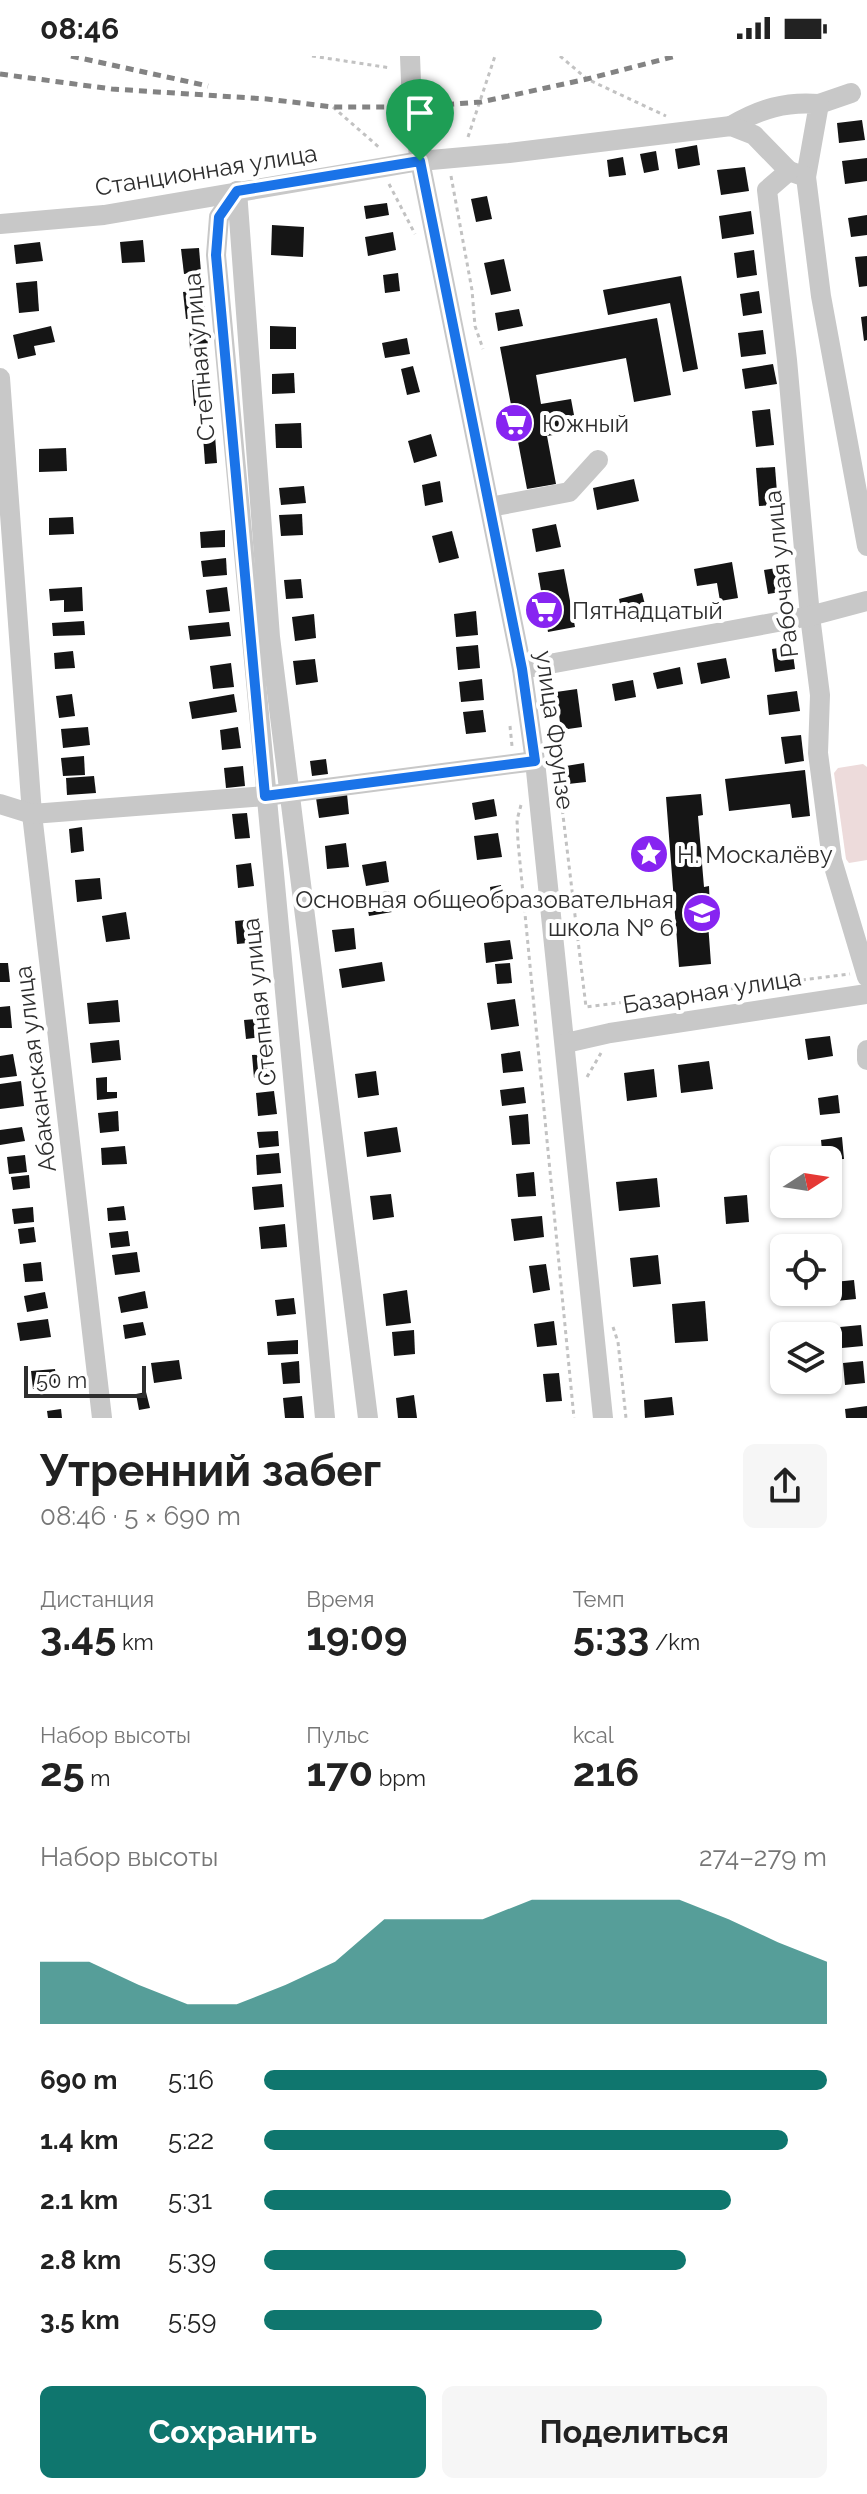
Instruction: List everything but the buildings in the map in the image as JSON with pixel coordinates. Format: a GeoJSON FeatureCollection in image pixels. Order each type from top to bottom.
{"type":"FeatureCollection","features":[{"type":"Feature","properties":{"kind":"street","name":"улица Фрунзе"},"geometry":{"type":"LineString","coordinates":[[410,63],[420,161],[522,669],[566,1043],[603,1418]]}},
{"type":"Feature","properties":{"kind":"street"},"geometry":{"type":"LineString","coordinates":[[420,161],[731,126],[769,107],[796,102],[819,104],[851,93]]}},
{"type":"Feature","properties":{"kind":"street"},"geometry":{"type":"LineString","coordinates":[[819,104],[797,174],[867,546]]}},
{"type":"Feature","properties":{"kind":"street"},"geometry":{"type":"LineString","coordinates":[[731,126],[754,135],[797,174]]}},
{"type":"Feature","properties":{"kind":"street","name":"Станционная улица"},"geometry":{"type":"LineString","coordinates":[[0,224],[104,215],[420,161]]}},
{"type":"Feature","properties":{"kind":"street","name":"Рабочая улица"},"geometry":{"type":"LineString","coordinates":[[797,174],[767,190],[820,695],[818,753],[832,860],[867,974]]}},
{"type":"Feature","properties":{"kind":"street"},"geometry":{"type":"LineString","coordinates":[[237,191],[270,637],[368,1418]]}},
{"type":"Feature","properties":{"kind":"street","name":"Степная улица"},"geometry":{"type":"LineString","coordinates":[[237,191],[219,217],[216,255],[325,1418]]}},
{"type":"Feature","properties":{"kind":"street","name":"Абаканская улица"},"geometry":{"type":"LineString","coordinates":[[0,378],[32,814],[102,1418]]}},
{"type":"Feature","properties":{"kind":"street"},"geometry":{"type":"LineString","coordinates":[[490,507],[569,492],[598,460]]}},
{"type":"Feature","properties":{"kind":"street"},"geometry":{"type":"LineString","coordinates":[[522,669],[810,616],[867,601]]}},
{"type":"Feature","properties":{"kind":"street"},"geometry":{"type":"LineString","coordinates":[[0,804],[32,814],[265,796],[535,761]]}},
{"type":"Feature","properties":{"kind":"street","name":"Базарная улица"},"geometry":{"type":"LineString","coordinates":[[566,1043],[610,1033],[867,994]]}},
{"type":"Feature","properties":{"kind":"street"},"geometry":{"type":"LineString","coordinates":[[867,1050],[867,1060]]}},
{"type":"Feature","properties":{"kind":"path"},"geometry":{"type":"LineString","coordinates":[[312,56],[410,63]]}},
{"type":"Feature","properties":{"kind":"path"},"geometry":{"type":"LineString","coordinates":[[483,349],[475,326],[472,290],[449,158],[465,146],[495,56]]}},
{"type":"Feature","properties":{"kind":"path"},"geometry":{"type":"LineString","coordinates":[[560,56],[587,79],[606,90],[699,130]]}},
{"type":"Feature","properties":{"kind":"path"},"geometry":{"type":"LineString","coordinates":[[333,107],[382,150],[385,167]]}},
{"type":"Feature","properties":{"kind":"path"},"geometry":{"type":"LineString","coordinates":[[546,703],[545,689],[554,680]]}},
{"type":"Feature","properties":{"kind":"path"},"geometry":{"type":"LineString","coordinates":[[554,787],[562,807],[586,1007],[867,974]]}},
{"type":"Feature","properties":{"kind":"path"},"geometry":{"type":"LineString","coordinates":[[522,802],[517,820],[518,842],[574,1418]]}},
{"type":"Feature","properties":{"kind":"path"},"geometry":{"type":"LineString","coordinates":[[588,1091],[586,1075],[602,1051]]}},
{"type":"Feature","properties":{"kind":"path"},"geometry":{"type":"LineString","coordinates":[[611,1320],[618,1342],[626,1418]]}},
{"type":"Feature","properties":{"kind":"shaded area"},"geometry":{"type":"Polygon","coordinates":[[[863,764],[867,767],[867,860],[849,863],[834,773],[838,768],[863,764]]]}},
{"type":"Feature","properties":{"kind":"railway"},"geometry":{"type":"LineString","coordinates":[[71,56],[208,86]]}},
{"type":"Feature","properties":{"kind":"railway"},"geometry":{"type":"LineString","coordinates":[[0,74],[112,89],[267,99],[333,107],[412,107],[481,102],[676,56]]}},
{"type":"Feature","properties":{"kind":"place","name":"Южный"},"geometry":{"type":"Point","coordinates":[514,423]}},
{"type":"Feature","properties":{"kind":"place","name":"Пятнадцатый"},"geometry":{"type":"Point","coordinates":[544,610]}},
{"type":"Feature","properties":{"kind":"place","name":"Н. Москалёву"},"geometry":{"type":"Point","coordinates":[649,854]}},
{"type":"Feature","properties":{"kind":"place","name":"Основная общеобразовательная школа № 6"},"geometry":{"type":"Point","coordinates":[702,913]}},
{"type":"Feature","properties":{"kind":"route"},"geometry":{"type":"LineString","coordinates":[[420,161],[522,669],[535,761],[265,796],[216,255],[219,217],[237,191],[420,161]]}}]}
